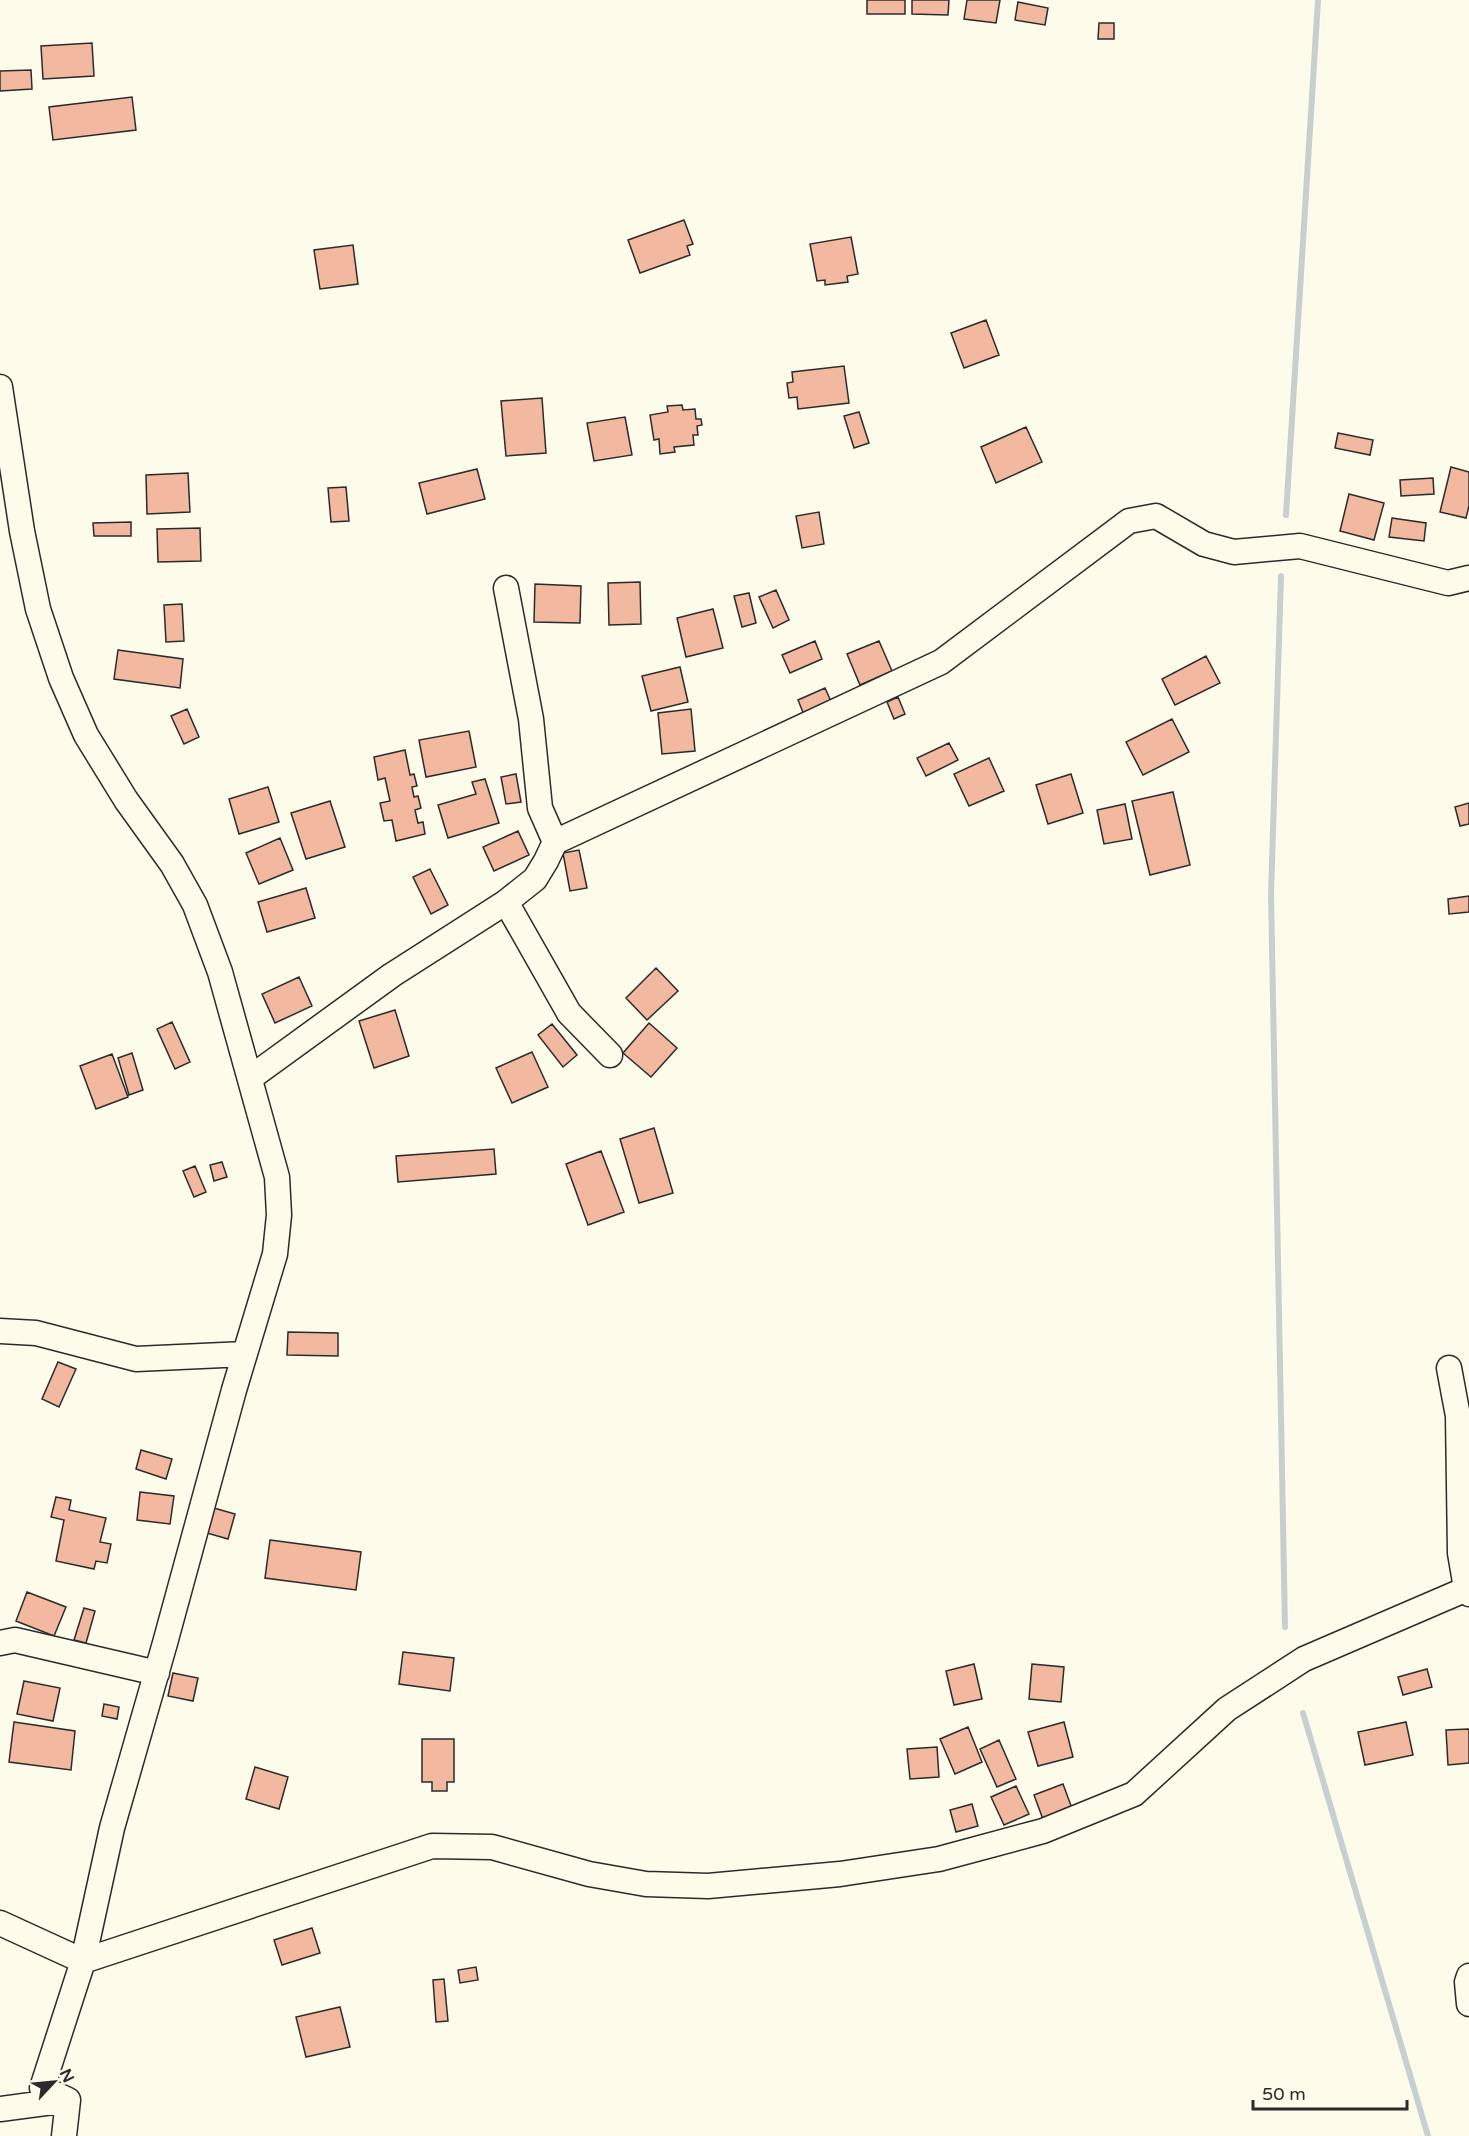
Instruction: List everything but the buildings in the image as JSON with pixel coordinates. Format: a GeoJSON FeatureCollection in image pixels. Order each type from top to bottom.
{"type":"FeatureCollection","features":[{"type":"Feature","properties":{"kind":"street"},"geometry":{"type":"LineString","coordinates":[[0,387],[22,531],[38,609],[61,678],[86,735],[126,801],[172,864],[195,905],[220,972],[277,1177],[279,1215],[275,1254],[112,1828],[82,1961],[42,2088],[68,2100]]}},
{"type":"Feature","properties":{"kind":"street"},"geometry":{"type":"LineString","coordinates":[[250,1078],[392,975],[506,902],[535,879],[555,842],[940,662],[1130,521],[1156,516],[1204,544],[1234,552],[1300,546],[1448,583],[1469,579]]}},
{"type":"Feature","properties":{"kind":"street"},"geometry":{"type":"LineString","coordinates":[[506,588],[531,719],[540,808],[555,842]]}},
{"type":"Feature","properties":{"kind":"street"},"geometry":{"type":"LineString","coordinates":[[506,902],[569,1013],[610,1055]]}},
{"type":"Feature","properties":{"kind":"street"},"geometry":{"type":"LineString","coordinates":[[0,1331],[36,1333],[136,1359],[245,1354]]}},
{"type":"Feature","properties":{"kind":"street"},"geometry":{"type":"LineString","coordinates":[[0,1923],[82,1961],[432,1846],[492,1847],[589,1874],[656,1885],[708,1886],[829,1875],[939,1859],[1043,1831],[1134,1794],[1227,1709],[1304,1659],[1468,1590],[1460,1553],[1458,1416],[1449,1368]]}},
{"type":"Feature","properties":{"kind":"street"},"geometry":{"type":"LineString","coordinates":[[0,1642],[15,1640],[157,1672]]}},
{"type":"Feature","properties":{"kind":"street"},"geometry":{"type":"LineString","coordinates":[[1469,1976],[1467,1982],[1469,2004]]}},
{"type":"Feature","properties":{"kind":"street"},"geometry":{"type":"LineString","coordinates":[[0,2109],[68,2100]]}},
{"type":"Feature","properties":{"kind":"street"},"geometry":{"type":"LineString","coordinates":[[64,2136],[68,2100]]}},
{"type":"Feature","properties":{"kind":"waterway"},"geometry":{"type":"LineString","coordinates":[[1286,515],[1318,0]]}},
{"type":"Feature","properties":{"kind":"waterway"},"geometry":{"type":"LineString","coordinates":[[1281,576],[1271,894],[1285,1627]]}},
{"type":"Feature","properties":{"kind":"waterway"},"geometry":{"type":"LineString","coordinates":[[1303,1713],[1428,2136]]}}]}
